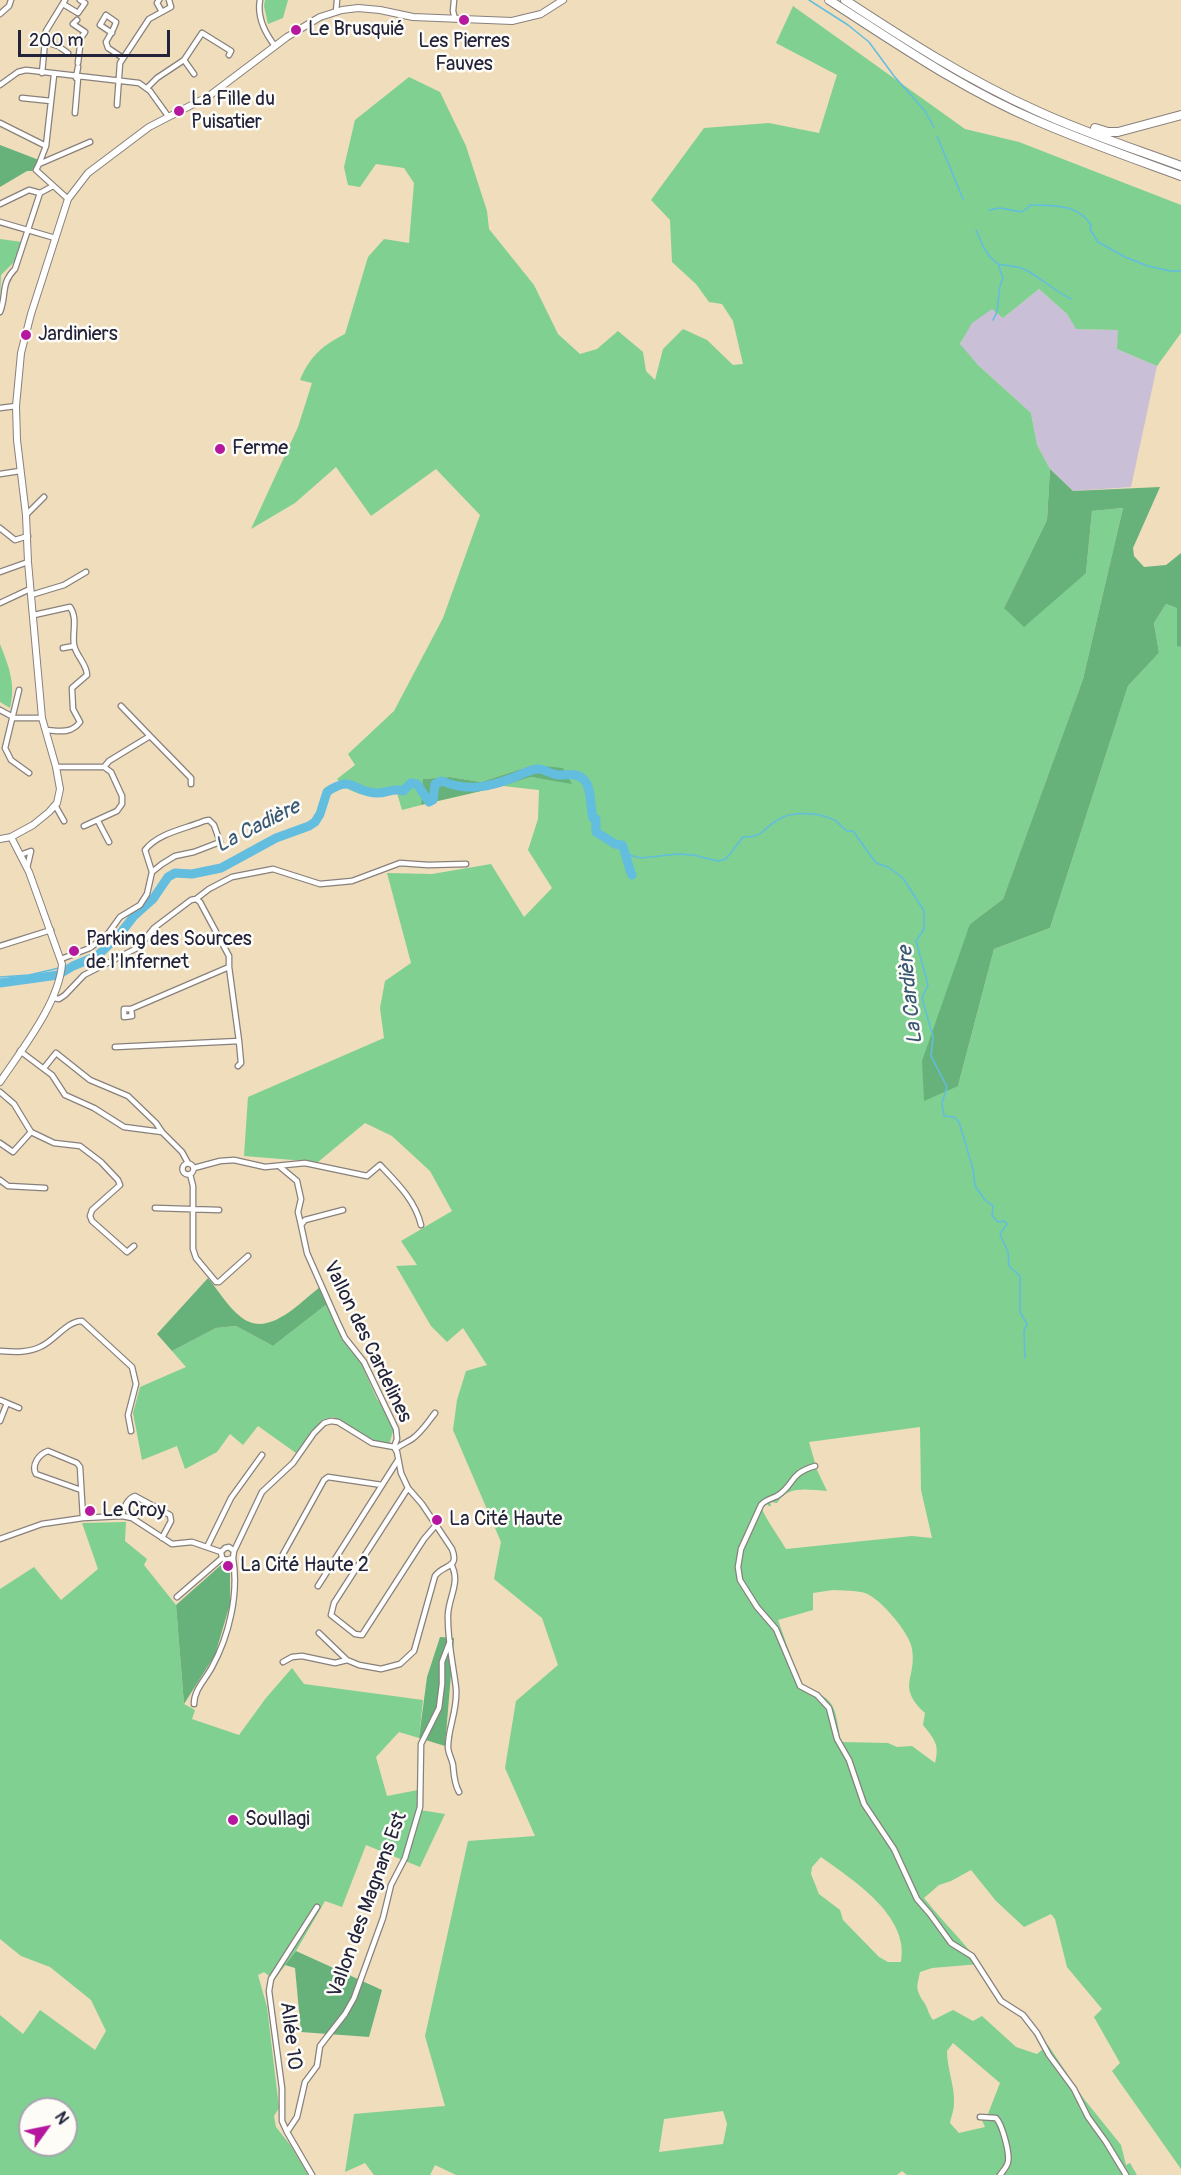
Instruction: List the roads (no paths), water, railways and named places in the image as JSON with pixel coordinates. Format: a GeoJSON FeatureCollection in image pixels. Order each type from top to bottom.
{"type":"FeatureCollection","features":[{"type":"Feature","properties":{"kind":"highway"},"geometry":{"type":"LineString","coordinates":[[830,0],[901,47],[975,90],[1035,120],[1181,176]]}},
{"type":"Feature","properties":{"kind":"highway"},"geometry":{"type":"LineString","coordinates":[[845,0],[900,36],[1038,112],[1181,166]]}},
{"type":"Feature","properties":{"kind":"highway"},"geometry":{"type":"LineString","coordinates":[[980,82],[1085,125],[1108,132],[1122,131],[1181,115]]}},
{"type":"Feature","properties":{"kind":"highway"},"geometry":{"type":"LineString","coordinates":[[1107,148],[1181,181]]}},
{"type":"Feature","properties":{"kind":"street"},"geometry":{"type":"LineString","coordinates":[[0,14],[9,6],[11,0]]}},
{"type":"Feature","properties":{"kind":"street"},"geometry":{"type":"LineString","coordinates":[[159,0],[162,12]]}},
{"type":"Feature","properties":{"kind":"street"},"geometry":{"type":"LineString","coordinates":[[117,105],[120,63],[149,19],[171,7],[169,0]]}},
{"type":"Feature","properties":{"kind":"street"},"geometry":{"type":"LineString","coordinates":[[260,0],[260,16],[266,34],[275,46]]}},
{"type":"Feature","properties":{"kind":"street"},"geometry":{"type":"LineString","coordinates":[[336,12],[337,0]]}},
{"type":"Feature","properties":{"kind":"street"},"geometry":{"type":"LineString","coordinates":[[452,19],[454,0]]}},
{"type":"Feature","properties":{"kind":"street"},"geometry":{"type":"LineString","coordinates":[[0,839],[11,837],[33,825],[55,805],[60,789],[42,718],[16,406],[21,353],[31,314],[68,200],[88,173],[149,127],[209,96],[308,23],[336,12],[372,9],[413,17],[521,20],[541,14],[563,0]]}},
{"type":"Feature","properties":{"kind":"street"},"geometry":{"type":"LineString","coordinates":[[75,113],[81,38],[85,32],[73,24],[84,1]]}},
{"type":"Feature","properties":{"kind":"street"},"geometry":{"type":"LineString","coordinates":[[42,73],[46,31],[64,2],[78,17]]}},
{"type":"Feature","properties":{"kind":"street"},"geometry":{"type":"LineString","coordinates":[[112,33],[106,42],[108,48],[123,58]]}},
{"type":"Feature","properties":{"kind":"street"},"geometry":{"type":"LineString","coordinates":[[147,88],[157,78],[184,60],[202,33],[231,51],[229,55]]}},
{"type":"Feature","properties":{"kind":"street"},"geometry":{"type":"LineString","coordinates":[[45,42],[58,46],[68,53]]}},
{"type":"Feature","properties":{"kind":"street"},"geometry":{"type":"LineString","coordinates":[[184,60],[194,74]]}},
{"type":"Feature","properties":{"kind":"street"},"geometry":{"type":"LineString","coordinates":[[0,85],[21,71],[139,83],[147,88],[168,116]]}},
{"type":"Feature","properties":{"kind":"street"},"geometry":{"type":"LineString","coordinates":[[38,167],[46,146],[54,75]]}},
{"type":"Feature","properties":{"kind":"street"},"geometry":{"type":"LineString","coordinates":[[22,98],[51,101]]}},
{"type":"Feature","properties":{"kind":"street"},"geometry":{"type":"LineString","coordinates":[[0,123],[46,146]]}},
{"type":"Feature","properties":{"kind":"street"},"geometry":{"type":"LineString","coordinates":[[38,167],[90,142]]}},
{"type":"Feature","properties":{"kind":"street"},"geometry":{"type":"LineString","coordinates":[[38,167],[68,200]]}},
{"type":"Feature","properties":{"kind":"street"},"geometry":{"type":"LineString","coordinates":[[0,204],[29,190],[40,193],[53,186]]}},
{"type":"Feature","properties":{"kind":"street"},"geometry":{"type":"LineString","coordinates":[[0,312],[3,305],[4,287],[8,276],[15,269],[40,193]]}},
{"type":"Feature","properties":{"kind":"street"},"geometry":{"type":"LineString","coordinates":[[0,222],[55,238]]}},
{"type":"Feature","properties":{"kind":"street"},"geometry":{"type":"LineString","coordinates":[[0,408],[16,406]]}},
{"type":"Feature","properties":{"kind":"street"},"geometry":{"type":"LineString","coordinates":[[0,474],[20,471]]}},
{"type":"Feature","properties":{"kind":"street"},"geometry":{"type":"LineString","coordinates":[[26,515],[44,497]]}},
{"type":"Feature","properties":{"kind":"street"},"geometry":{"type":"LineString","coordinates":[[0,528],[15,540],[28,536]]}},
{"type":"Feature","properties":{"kind":"street"},"geometry":{"type":"LineString","coordinates":[[0,572],[28,562]]}},
{"type":"Feature","properties":{"kind":"street"},"geometry":{"type":"LineString","coordinates":[[0,603],[31,592],[64,585],[86,572]]}},
{"type":"Feature","properties":{"kind":"street"},"geometry":{"type":"LineString","coordinates":[[34,615],[70,607],[74,612],[74,646],[87,670],[87,675],[72,688],[73,709],[80,722],[68,732],[46,730]]}},
{"type":"Feature","properties":{"kind":"street"},"geometry":{"type":"LineString","coordinates":[[63,648],[74,646]]}},
{"type":"Feature","properties":{"kind":"street"},"geometry":{"type":"LineString","coordinates":[[19,690],[5,748],[11,760],[29,773]]}},
{"type":"Feature","properties":{"kind":"street"},"geometry":{"type":"LineString","coordinates":[[121,706],[191,778],[190,784]]}},
{"type":"Feature","properties":{"kind":"street"},"geometry":{"type":"LineString","coordinates":[[0,710],[15,718],[42,718]]}},
{"type":"Feature","properties":{"kind":"street"},"geometry":{"type":"LineString","coordinates":[[104,767],[109,760],[150,736]]}},
{"type":"Feature","properties":{"kind":"street"},"geometry":{"type":"LineString","coordinates":[[56,767],[104,767],[111,772],[122,796],[122,804],[117,811],[84,826]]}},
{"type":"Feature","properties":{"kind":"street"},"geometry":{"type":"LineString","coordinates":[[55,805],[64,821]]}},
{"type":"Feature","properties":{"kind":"street"},"geometry":{"type":"LineString","coordinates":[[61,961],[90,948],[107,935],[120,917],[140,905],[147,894],[152,872],[145,850],[148,845],[168,834],[204,821],[209,820],[214,825],[220,842],[194,852],[175,856],[152,872]]}},
{"type":"Feature","properties":{"kind":"street"},"geometry":{"type":"LineString","coordinates":[[98,821],[109,842]]}},
{"type":"Feature","properties":{"kind":"street"},"geometry":{"type":"LineString","coordinates":[[0,1082],[54,998],[61,976],[61,961],[51,930],[27,868],[11,837]]}},
{"type":"Feature","properties":{"kind":"street"},"geometry":{"type":"LineString","coordinates":[[20,855],[31,851],[27,868]]}},
{"type":"Feature","properties":{"kind":"street"},"geometry":{"type":"LineString","coordinates":[[54,998],[60,999],[84,975],[140,946],[154,928],[191,900],[232,877],[273,869],[320,884],[352,881],[400,863],[466,864]]}},
{"type":"Feature","properties":{"kind":"street"},"geometry":{"type":"LineString","coordinates":[[196,899],[223,942],[229,957],[242,1063],[238,1066]]}},
{"type":"Feature","properties":{"kind":"street"},"geometry":{"type":"LineString","coordinates":[[0,946],[51,930]]}},
{"type":"Feature","properties":{"kind":"street"},"geometry":{"type":"LineString","coordinates":[[131,1009],[229,967]]}},
{"type":"Feature","properties":{"kind":"street"},"geometry":{"type":"LineString","coordinates":[[115,1047],[239,1041]]}},
{"type":"Feature","properties":{"kind":"street"},"geometry":{"type":"LineString","coordinates":[[20,1051],[44,1068],[69,1098],[93,1108],[124,1127],[162,1132]]}},
{"type":"Feature","properties":{"kind":"street"},"geometry":{"type":"LineString","coordinates":[[44,1068],[56,1053],[90,1080],[128,1096],[156,1123],[194,1168]]}},
{"type":"Feature","properties":{"kind":"street"},"geometry":{"type":"LineString","coordinates":[[0,1092],[14,1104],[32,1132],[54,1143],[80,1146],[118,1179],[120,1185],[92,1210],[90,1216],[92,1221],[127,1252],[134,1246]]}},
{"type":"Feature","properties":{"kind":"street"},"geometry":{"type":"LineString","coordinates":[[0,1143],[13,1152],[32,1132]]}},
{"type":"Feature","properties":{"kind":"street"},"geometry":{"type":"LineString","coordinates":[[190,1174],[194,1168],[234,1160],[255,1166],[305,1163],[367,1176],[380,1165],[407,1194],[418,1212],[421,1225]]}},
{"type":"Feature","properties":{"kind":"street"},"geometry":{"type":"LineString","coordinates":[[188,1163],[183,1166],[183,1170],[186,1175],[190,1174]]}},
{"type":"Feature","properties":{"kind":"street","name":"Vallon des Cardelines"},"geometry":{"type":"LineString","coordinates":[[279,1166],[297,1181],[301,1199],[297,1212],[307,1253],[345,1338],[364,1362],[396,1429],[395,1448],[401,1473],[408,1488],[454,1552],[452,1564],[456,1578],[448,1610],[449,1652],[456,1689],[456,1713],[448,1749],[453,1764],[455,1785],[459,1792]]}},
{"type":"Feature","properties":{"kind":"street"},"geometry":{"type":"LineString","coordinates":[[190,1174],[193,1186],[194,1254],[216,1282],[219,1282],[248,1256]]}},
{"type":"Feature","properties":{"kind":"street"},"geometry":{"type":"LineString","coordinates":[[0,1180],[8,1186],[45,1188]]}},
{"type":"Feature","properties":{"kind":"street"},"geometry":{"type":"LineString","coordinates":[[155,1208],[219,1210]]}},
{"type":"Feature","properties":{"kind":"street"},"geometry":{"type":"LineString","coordinates":[[301,1225],[305,1221],[343,1210]]}},
{"type":"Feature","properties":{"kind":"street"},"geometry":{"type":"LineString","coordinates":[[0,1351],[33,1350],[53,1339],[72,1323],[82,1321],[132,1367],[136,1384],[129,1415],[131,1431]]}},
{"type":"Feature","properties":{"kind":"street"},"geometry":{"type":"LineString","coordinates":[[0,1400],[19,1408]]}},
{"type":"Feature","properties":{"kind":"street"},"geometry":{"type":"LineString","coordinates":[[0,1420],[7,1403]]}},
{"type":"Feature","properties":{"kind":"street"},"geometry":{"type":"LineString","coordinates":[[194,1704],[194,1695],[212,1667],[223,1643],[233,1596],[234,1551],[262,1492],[293,1463],[324,1423],[338,1422],[372,1443],[395,1448],[417,1436],[435,1413]]}},
{"type":"Feature","properties":{"kind":"street"},"geometry":{"type":"LineString","coordinates":[[81,1490],[36,1474],[33,1469],[34,1464],[44,1452],[48,1451],[77,1463],[80,1467],[83,1518]]}},
{"type":"Feature","properties":{"kind":"street"},"geometry":{"type":"LineString","coordinates":[[207,1547],[231,1498],[262,1455]]}},
{"type":"Feature","properties":{"kind":"street"},"geometry":{"type":"LineString","coordinates":[[318,1586],[398,1460]]}},
{"type":"Feature","properties":{"kind":"street"},"geometry":{"type":"LineString","coordinates":[[815,1466],[795,1475],[780,1494],[766,1500],[761,1505],[741,1549],[738,1567],[740,1580],[757,1607],[777,1629],[800,1686],[818,1695],[830,1708],[837,1739],[849,1760],[864,1804],[894,1849],[917,1899],[951,1943],[974,1959],[999,1999],[1009,2008],[1023,2015],[1037,2033],[1126,2175]]}},
{"type":"Feature","properties":{"kind":"street"},"geometry":{"type":"LineString","coordinates":[[282,1556],[324,1480],[328,1477],[382,1485]]}},
{"type":"Feature","properties":{"kind":"street"},"geometry":{"type":"LineString","coordinates":[[408,1488],[334,1603],[331,1615],[355,1634],[362,1635],[424,1539],[436,1525]]}},
{"type":"Feature","properties":{"kind":"street"},"geometry":{"type":"LineString","coordinates":[[122,1516],[129,1500],[135,1496],[161,1510],[172,1518],[162,1538]]}},
{"type":"Feature","properties":{"kind":"street"},"geometry":{"type":"LineString","coordinates":[[0,1539],[42,1524],[83,1518],[122,1516],[132,1518],[172,1544],[192,1542],[222,1555],[225,1560],[233,1558]]}},
{"type":"Feature","properties":{"kind":"street"},"geometry":{"type":"LineString","coordinates":[[177,1597],[213,1568],[228,1547],[234,1551]]}},
{"type":"Feature","properties":{"kind":"street"},"geometry":{"type":"LineString","coordinates":[[319,1633],[347,1660],[358,1665],[381,1669],[392,1667],[408,1659],[414,1651],[435,1574],[452,1564]]}},
{"type":"Feature","properties":{"kind":"street","name":"Vallon des Magnans Est"},"geometry":{"type":"LineString","coordinates":[[287,2133],[297,2117],[305,2082],[317,2066],[320,2046],[345,2014],[357,1990],[391,1885],[405,1858],[420,1807],[421,1744],[439,1708],[442,1662],[450,1641]]}},
{"type":"Feature","properties":{"kind":"street"},"geometry":{"type":"LineString","coordinates":[[283,1662],[292,1657],[302,1656],[335,1663],[347,1660]]}},
{"type":"Feature","properties":{"kind":"street","name":"Allée 10"},"geometry":{"type":"LineString","coordinates":[[312,2175],[282,2121],[282,2088],[270,1984],[317,1907]]}},
{"type":"Feature","properties":{"kind":"street"},"geometry":{"type":"LineString","coordinates":[[980,2116],[996,2118],[1001,2126],[1008,2156],[1007,2165],[1000,2175]]}},
{"type":"Feature","properties":{"kind":"waterway"},"geometry":{"type":"LineString","coordinates":[[809,0],[848,25],[869,42],[894,76],[925,111],[934,127]]}},
{"type":"Feature","properties":{"kind":"waterway"},"geometry":{"type":"LineString","coordinates":[[937,136],[963,199]]}},
{"type":"Feature","properties":{"kind":"waterway"},"geometry":{"type":"LineString","coordinates":[[989,210],[1000,208],[1022,212],[1031,205],[1072,209],[1086,218],[1098,242],[1125,257],[1148,266],[1181,271]]}},
{"type":"Feature","properties":{"kind":"waterway"},"geometry":{"type":"LineString","coordinates":[[976,230],[990,257],[998,264],[1003,278],[993,320]]}},
{"type":"Feature","properties":{"kind":"waterway"},"geometry":{"type":"LineString","coordinates":[[998,264],[1026,270],[1071,299]]}},
{"type":"Feature","properties":{"kind":"waterway","name":"La Cadière"},"geometry":{"type":"LineString","coordinates":[[0,983],[58,975],[97,956],[153,899],[168,877],[175,873],[192,874],[221,868],[276,838],[309,826],[320,814],[327,792],[342,784],[380,793],[403,791],[411,783],[417,784],[429,802],[433,800],[435,784],[442,781],[460,786],[479,787],[537,769],[556,775],[576,775],[585,781],[589,789],[593,818],[596,819],[596,832],[615,844],[622,845],[632,875]]}},
{"type":"Feature","properties":{"kind":"waterway","name":"La Cardière"},"geometry":{"type":"LineString","coordinates":[[625,854],[641,858],[677,854],[693,855],[718,861],[726,859],[743,837],[758,834],[782,817],[814,814],[836,821],[847,831],[853,831],[876,863],[888,867],[903,878],[924,911],[924,929],[916,941],[928,985],[922,998],[933,1037],[931,1056],[947,1087],[942,1103],[944,1116],[954,1117],[959,1122],[973,1169],[975,1186],[985,1200],[993,1206],[992,1215],[998,1222],[1004,1221],[1007,1224],[1000,1234],[1008,1252],[1009,1266],[1020,1276],[1020,1312],[1027,1324],[1024,1331],[1025,1358]]}},
{"type":"Feature","properties":{"kind":"waterway"},"geometry":{"type":"LineString","coordinates":[[0,977],[29,975],[59,968]]}},
{"type":"Feature","properties":{"kind":"place","name":"Les Pierres Fauves"},"geometry":{"type":"Point","coordinates":[464,20]}},
{"type":"Feature","properties":{"kind":"place","name":"Le Brusquié"},"geometry":{"type":"Point","coordinates":[296,30]}},
{"type":"Feature","properties":{"kind":"place","name":"La Fille du Puisatier"},"geometry":{"type":"Point","coordinates":[179,111]}},
{"type":"Feature","properties":{"kind":"place","name":"Jardiniers"},"geometry":{"type":"Point","coordinates":[26,335]}},
{"type":"Feature","properties":{"kind":"place","name":"Ferme"},"geometry":{"type":"Point","coordinates":[220,449]}},
{"type":"Feature","properties":{"kind":"place","name":"Parking des Sources de l'Infernet"},"geometry":{"type":"Point","coordinates":[74,951]}},
{"type":"Feature","properties":{"kind":"place","name":"Le Croy"},"geometry":{"type":"Point","coordinates":[90,1511]}},
{"type":"Feature","properties":{"kind":"place","name":"La Cité Haute"},"geometry":{"type":"Point","coordinates":[437,1520]}},
{"type":"Feature","properties":{"kind":"place","name":"La Cité Haute 2"},"geometry":{"type":"Point","coordinates":[228,1566]}},
{"type":"Feature","properties":{"kind":"place","name":"Soullagi"},"geometry":{"type":"Point","coordinates":[233,1820]}}]}
